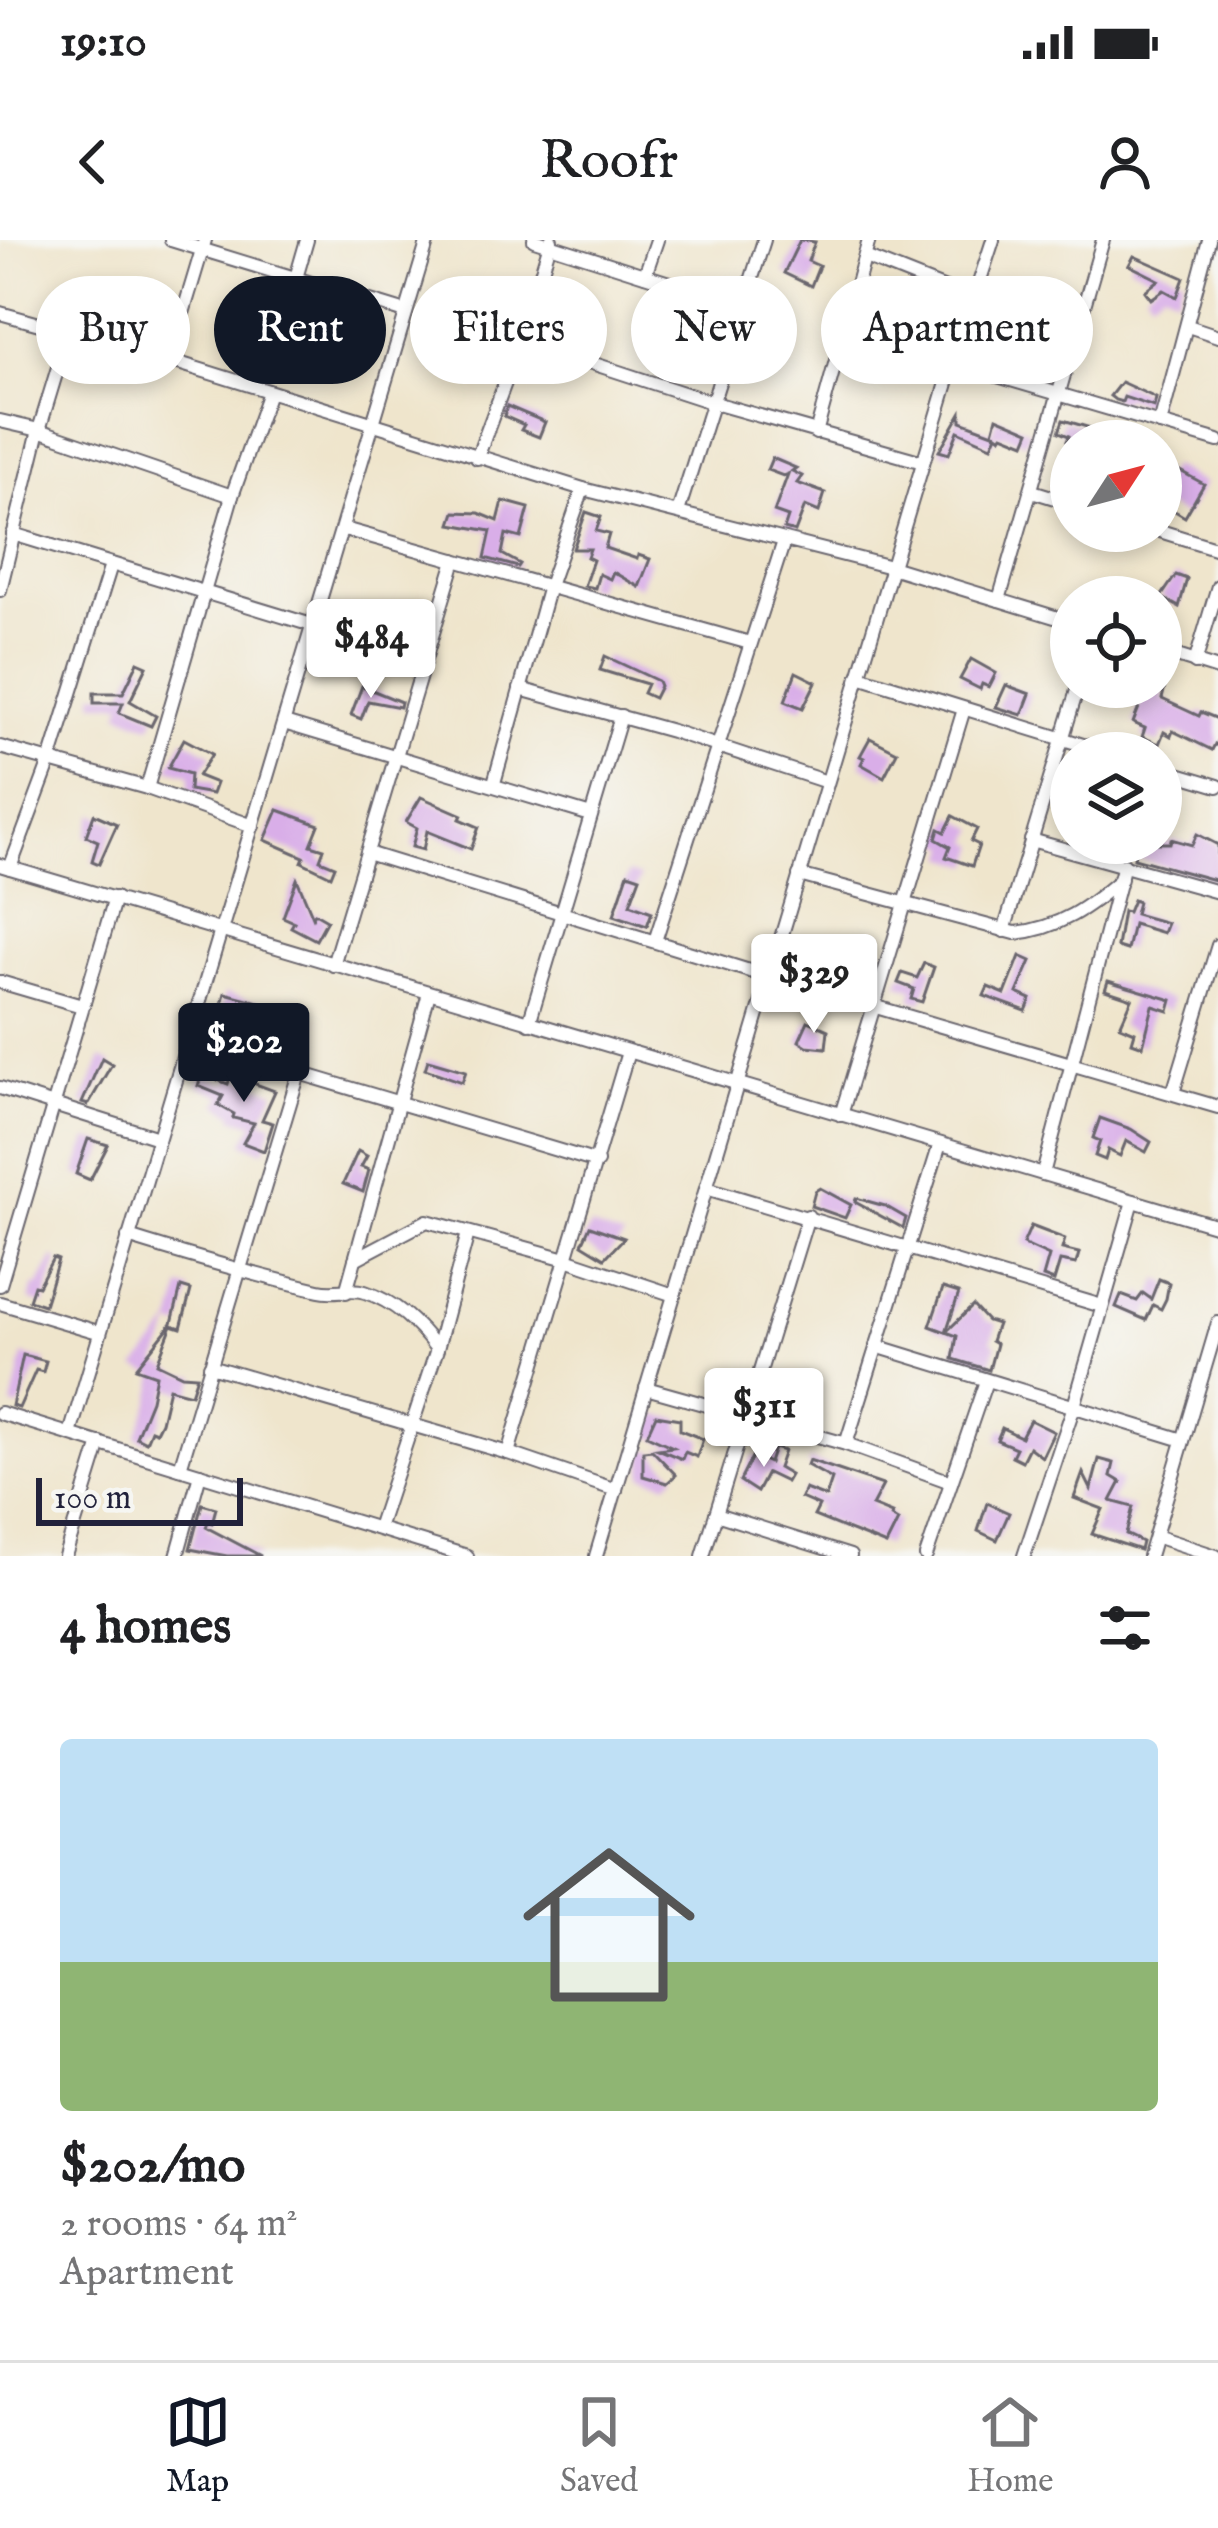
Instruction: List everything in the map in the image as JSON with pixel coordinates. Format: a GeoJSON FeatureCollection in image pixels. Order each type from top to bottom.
{"type":"FeatureCollection","features":[{"type":"Feature","properties":{"kind":"street"},"geometry":{"type":"LineString","coordinates":[[171,240],[204,244],[291,276]]}},
{"type":"Feature","properties":{"kind":"street"},"geometry":{"type":"LineString","coordinates":[[297,276],[307,240]]}},
{"type":"Feature","properties":{"kind":"street"},"geometry":{"type":"LineString","coordinates":[[70,1434],[428,240]]}},
{"type":"Feature","properties":{"kind":"street"},"geometry":{"type":"LineString","coordinates":[[534,240],[648,276]]}},
{"type":"Feature","properties":{"kind":"street"},"geometry":{"type":"LineString","coordinates":[[645,275],[657,240]]}},
{"type":"Feature","properties":{"kind":"street"},"geometry":{"type":"LineString","coordinates":[[754,276],[764,240]]}},
{"type":"Feature","properties":{"kind":"street"},"geometry":{"type":"LineString","coordinates":[[816,433],[869,240]]}},
{"type":"Feature","properties":{"kind":"street"},"geometry":{"type":"LineString","coordinates":[[982,276],[993,240]]}},
{"type":"Feature","properties":{"kind":"street"},"geometry":{"type":"LineString","coordinates":[[999,600],[1103,240]]}},
{"type":"Feature","properties":{"kind":"street"},"geometry":{"type":"LineString","coordinates":[[1161,420],[1209,240]]}},
{"type":"Feature","properties":{"kind":"street"},"geometry":{"type":"LineString","coordinates":[[541,276],[551,243]]}},
{"type":"Feature","properties":{"kind":"street"},"geometry":{"type":"LineString","coordinates":[[190,290],[204,244]]}},
{"type":"Feature","properties":{"kind":"street"},"geometry":{"type":"LineString","coordinates":[[865,257],[913,276]]}},
{"type":"Feature","properties":{"kind":"street"},"geometry":{"type":"LineString","coordinates":[[386,306],[406,312]]}},
{"type":"Feature","properties":{"kind":"street"},"geometry":{"type":"LineString","coordinates":[[0,313],[36,323]]}},
{"type":"Feature","properties":{"kind":"street"},"geometry":{"type":"LineString","coordinates":[[1188,326],[1218,337]]}},
{"type":"Feature","properties":{"kind":"street"},"geometry":{"type":"LineString","coordinates":[[190,367],[478,458],[892,567],[1050,616]]}},
{"type":"Feature","properties":{"kind":"street"},"geometry":{"type":"LineString","coordinates":[[607,369],[714,404],[923,462]]}},
{"type":"Feature","properties":{"kind":"street"},"geometry":{"type":"LineString","coordinates":[[0,590],[53,384]]}},
{"type":"Feature","properties":{"kind":"street"},"geometry":{"type":"LineString","coordinates":[[478,458],[505,384]]}},
{"type":"Feature","properties":{"kind":"street"},"geometry":{"type":"LineString","coordinates":[[678,512],[720,384]]}},
{"type":"Feature","properties":{"kind":"street"},"geometry":{"type":"LineString","coordinates":[[596,1556],[947,384]]}},
{"type":"Feature","properties":{"kind":"street"},"geometry":{"type":"LineString","coordinates":[[1025,384],[1147,420]]}},
{"type":"Feature","properties":{"kind":"street"},"geometry":{"type":"LineString","coordinates":[[147,788],[232,496],[269,392]]}},
{"type":"Feature","properties":{"kind":"street"},"geometry":{"type":"LineString","coordinates":[[0,421],[232,496]]}},
{"type":"Feature","properties":{"kind":"street"},"geometry":{"type":"LineString","coordinates":[[1182,430],[1218,441]]}},
{"type":"Feature","properties":{"kind":"street"},"geometry":{"type":"LineString","coordinates":[[494,783],[549,586],[583,488]]}},
{"type":"Feature","properties":{"kind":"street"},"geometry":{"type":"LineString","coordinates":[[1032,491],[1050,497]]}},
{"type":"Feature","properties":{"kind":"street"},"geometry":{"type":"LineString","coordinates":[[344,529],[750,644]]}},
{"type":"Feature","properties":{"kind":"street"},"geometry":{"type":"LineString","coordinates":[[13,534],[315,626]]}},
{"type":"Feature","properties":{"kind":"street"},"geometry":{"type":"LineString","coordinates":[[1182,538],[1218,549]]}},
{"type":"Feature","properties":{"kind":"street"},"geometry":{"type":"LineString","coordinates":[[655,941],[784,541]]}},
{"type":"Feature","properties":{"kind":"street"},"geometry":{"type":"LineString","coordinates":[[333,965],[455,560]]}},
{"type":"Feature","properties":{"kind":"street"},"geometry":{"type":"LineString","coordinates":[[111,565],[50,761],[5,866],[1218,1226]]}},
{"type":"Feature","properties":{"kind":"street"},"geometry":{"type":"LineString","coordinates":[[1195,663],[1218,586]]}},
{"type":"Feature","properties":{"kind":"street"},"geometry":{"type":"LineString","coordinates":[[1182,659],[1218,669]]}},
{"type":"Feature","properties":{"kind":"street"},"geometry":{"type":"LineString","coordinates":[[859,676],[1050,735]]}},
{"type":"Feature","properties":{"kind":"street"},"geometry":{"type":"LineString","coordinates":[[520,689],[827,782]]}},
{"type":"Feature","properties":{"kind":"street"},"geometry":{"type":"LineString","coordinates":[[841,1114],[964,709]]}},
{"type":"Feature","properties":{"kind":"street"},"geometry":{"type":"LineString","coordinates":[[529,1023],[621,716]]}},
{"type":"Feature","properties":{"kind":"street"},"geometry":{"type":"LineString","coordinates":[[284,724],[591,815]]}},
{"type":"Feature","properties":{"kind":"street"},"geometry":{"type":"LineString","coordinates":[[0,747],[147,788],[253,826]]}},
{"type":"Feature","properties":{"kind":"street"},"geometry":{"type":"LineString","coordinates":[[1004,932],[1050,775]]}},
{"type":"Feature","properties":{"kind":"street"},"geometry":{"type":"LineString","coordinates":[[1182,776],[1218,787]]}},
{"type":"Feature","properties":{"kind":"street"},"geometry":{"type":"LineString","coordinates":[[1031,840],[1122,871],[1218,892]]}},
{"type":"Feature","properties":{"kind":"street"},"geometry":{"type":"LineString","coordinates":[[367,853],[769,977]]}},
{"type":"Feature","properties":{"kind":"street"},"geometry":{"type":"LineString","coordinates":[[800,875],[1004,932],[1028,931],[1065,920],[1092,904],[1122,871]]}},
{"type":"Feature","properties":{"kind":"street"},"geometry":{"type":"LineString","coordinates":[[1043,1174],[1122,871]]}},
{"type":"Feature","properties":{"kind":"street"},"geometry":{"type":"LineString","coordinates":[[0,1285],[115,898]]}},
{"type":"Feature","properties":{"kind":"street"},"geometry":{"type":"LineString","coordinates":[[1173,1093],[1218,945]]}},
{"type":"Feature","properties":{"kind":"street"},"geometry":{"type":"LineString","coordinates":[[0,982],[82,1006]]}},
{"type":"Feature","properties":{"kind":"street"},"geometry":{"type":"LineString","coordinates":[[346,1292],[429,993]]}},
{"type":"Feature","properties":{"kind":"street"},"geometry":{"type":"LineString","coordinates":[[876,1007],[1218,1107]]}},
{"type":"Feature","properties":{"kind":"street"},"geometry":{"type":"LineString","coordinates":[[189,1040],[597,1162]]}},
{"type":"Feature","properties":{"kind":"street"},"geometry":{"type":"LineString","coordinates":[[508,1453],[628,1052]]}},
{"type":"Feature","properties":{"kind":"street"},"geometry":{"type":"LineString","coordinates":[[180,1468],[299,1073]]}},
{"type":"Feature","properties":{"kind":"street"},"geometry":{"type":"LineString","coordinates":[[0,1088],[158,1138]]}},
{"type":"Feature","properties":{"kind":"street"},"geometry":{"type":"LineString","coordinates":[[846,1444],[940,1144]]}},
{"type":"Feature","properties":{"kind":"street"},"geometry":{"type":"LineString","coordinates":[[706,1188],[1102,1306]]}},
{"type":"Feature","properties":{"kind":"street"},"geometry":{"type":"LineString","coordinates":[[1024,1556],[1074,1406],[1133,1201]]}},
{"type":"Feature","properties":{"kind":"street"},"geometry":{"type":"LineString","coordinates":[[704,1556],[808,1216]]}},
{"type":"Feature","properties":{"kind":"street"},"geometry":{"type":"LineString","coordinates":[[356,1259],[424,1221],[566,1259],[674,1295]]}},
{"type":"Feature","properties":{"kind":"street"},"geometry":{"type":"LineString","coordinates":[[378,1528],[437,1349],[468,1233]]}},
{"type":"Feature","properties":{"kind":"street"},"geometry":{"type":"LineString","coordinates":[[128,1237],[334,1294],[360,1290],[393,1305],[437,1349]]}},
{"type":"Feature","properties":{"kind":"street"},"geometry":{"type":"LineString","coordinates":[[0,1303],[98,1332]]}},
{"type":"Feature","properties":{"kind":"street"},"geometry":{"type":"LineString","coordinates":[[1149,1556],[1218,1323]]}},
{"type":"Feature","properties":{"kind":"street"},"geometry":{"type":"LineString","coordinates":[[876,1346],[1183,1440]]}},
{"type":"Feature","properties":{"kind":"street"},"geometry":{"type":"LineString","coordinates":[[210,1366],[508,1453],[616,1490]]}},
{"type":"Feature","properties":{"kind":"street"},"geometry":{"type":"LineString","coordinates":[[926,1556],[986,1381]]}},
{"type":"Feature","properties":{"kind":"street"},"geometry":{"type":"LineString","coordinates":[[646,1388],[846,1444],[951,1482]]}},
{"type":"Feature","properties":{"kind":"street"},"geometry":{"type":"LineString","coordinates":[[0,1413],[467,1556]]}},
{"type":"Feature","properties":{"kind":"street"},"geometry":{"type":"LineString","coordinates":[[65,1556],[100,1443]]}},
{"type":"Feature","properties":{"kind":"street"},"geometry":{"type":"LineString","coordinates":[[178,1556],[200,1474]]}},
{"type":"Feature","properties":{"kind":"street"},"geometry":{"type":"LineString","coordinates":[[716,1514],[850,1556]]}},
{"type":"Feature","properties":{"kind":"street"},"geometry":{"type":"LineString","coordinates":[[1155,1536],[1216,1556]]}},
{"type":"Feature","properties":{"kind":"building"},"geometry":{"type":"Polygon","coordinates":[[[800,240],[815,242],[808,261],[819,266],[811,286],[784,273],[800,240]]]}},
{"type":"Feature","properties":{"kind":"building"},"geometry":{"type":"Polygon","coordinates":[[[1134,256],[1184,278],[1177,297],[1164,290],[1151,299],[1145,291],[1159,280],[1129,265],[1134,256]]]}},
{"type":"Feature","properties":{"kind":"building"},"geometry":{"type":"Polygon","coordinates":[[[1121,382],[1156,398],[1154,407],[1124,397],[1122,402],[1115,400],[1110,396],[1121,382]]]}},
{"type":"Feature","properties":{"kind":"building"},"geometry":{"type":"Polygon","coordinates":[[[507,406],[545,422],[539,437],[504,416],[507,406]]]}},
{"type":"Feature","properties":{"kind":"building"},"geometry":{"type":"Polygon","coordinates":[[[961,413],[961,421],[996,434],[997,417],[1030,431],[1025,443],[997,434],[992,446],[958,431],[949,454],[939,451],[961,413]]]}},
{"type":"Feature","properties":{"kind":"building"},"geometry":{"type":"Polygon","coordinates":[[[772,458],[796,468],[792,471],[802,476],[797,483],[825,493],[819,512],[805,506],[795,532],[784,529],[788,517],[774,512],[788,474],[767,470],[772,458]]]}},
{"type":"Feature","properties":{"kind":"building"},"geometry":{"type":"Polygon","coordinates":[[[1182,472],[1204,484],[1182,515],[1182,472]]]}},
{"type":"Feature","properties":{"kind":"building"},"geometry":{"type":"Polygon","coordinates":[[[503,501],[529,508],[521,538],[506,534],[502,554],[518,567],[485,558],[491,531],[451,524],[455,512],[479,513],[498,521],[503,501]]]}},
{"type":"Feature","properties":{"kind":"building"},"geometry":{"type":"Polygon","coordinates":[[[586,512],[601,517],[596,531],[609,534],[605,548],[650,559],[639,587],[613,572],[610,579],[599,574],[595,588],[584,586],[593,560],[587,557],[590,549],[573,549],[586,512]]]}},
{"type":"Feature","properties":{"kind":"building"},"geometry":{"type":"Polygon","coordinates":[[[605,656],[658,681],[654,698],[643,693],[647,684],[600,670],[605,656]]]}},
{"type":"Feature","properties":{"kind":"building"},"geometry":{"type":"Polygon","coordinates":[[[971,659],[996,673],[989,687],[982,684],[980,689],[960,679],[971,659]]]}},
{"type":"Feature","properties":{"kind":"building"},"geometry":{"type":"Polygon","coordinates":[[[138,662],[147,666],[130,701],[156,716],[151,726],[119,713],[123,703],[94,703],[94,693],[123,693],[138,662]]]}},
{"type":"Feature","properties":{"kind":"building"},"geometry":{"type":"Polygon","coordinates":[[[796,672],[816,682],[803,708],[785,701],[796,672]]]}},
{"type":"Feature","properties":{"kind":"building"},"geometry":{"type":"Polygon","coordinates":[[[1006,685],[1030,694],[1022,715],[996,707],[1006,685]]]}},
{"type":"Feature","properties":{"kind":"building"},"geometry":{"type":"Polygon","coordinates":[[[362,686],[401,702],[400,707],[368,701],[361,719],[351,715],[362,686]]]}},
{"type":"Feature","properties":{"kind":"building"},"geometry":{"type":"Polygon","coordinates":[[[1139,708],[1182,708],[1199,716],[1201,712],[1218,719],[1218,746],[1212,750],[1182,732],[1144,732],[1145,728],[1133,723],[1139,708]]]}},
{"type":"Feature","properties":{"kind":"building"},"geometry":{"type":"Polygon","coordinates":[[[870,738],[897,752],[884,777],[861,764],[870,738]]]}},
{"type":"Feature","properties":{"kind":"building"},"geometry":{"type":"Polygon","coordinates":[[[184,739],[212,754],[198,776],[216,783],[212,794],[189,790],[190,774],[168,768],[184,739]]]}},
{"type":"Feature","properties":{"kind":"building"},"geometry":{"type":"Polygon","coordinates":[[[421,797],[479,827],[471,849],[427,831],[423,850],[412,847],[417,828],[406,822],[421,797]]]}},
{"type":"Feature","properties":{"kind":"building"},"geometry":{"type":"Polygon","coordinates":[[[278,810],[319,825],[311,845],[324,849],[320,860],[335,866],[331,876],[302,862],[304,857],[265,840],[278,810]]]}},
{"type":"Feature","properties":{"kind":"building"},"geometry":{"type":"Polygon","coordinates":[[[94,814],[117,824],[99,864],[92,861],[98,841],[86,836],[94,814]]]}},
{"type":"Feature","properties":{"kind":"building"},"geometry":{"type":"Polygon","coordinates":[[[953,816],[977,829],[971,841],[979,845],[972,866],[946,857],[950,847],[936,839],[953,816]]]}},
{"type":"Feature","properties":{"kind":"building"},"geometry":{"type":"Polygon","coordinates":[[[1197,834],[1218,845],[1218,881],[1156,864],[1182,864],[1182,842],[1192,845],[1197,834]]]}},
{"type":"Feature","properties":{"kind":"building"},"geometry":{"type":"Polygon","coordinates":[[[628,873],[640,877],[630,904],[652,912],[647,926],[614,915],[628,873]]]}},
{"type":"Feature","properties":{"kind":"building"},"geometry":{"type":"Polygon","coordinates":[[[297,879],[313,917],[315,913],[327,920],[316,940],[291,927],[294,922],[283,917],[297,879]]]}},
{"type":"Feature","properties":{"kind":"building"},"geometry":{"type":"Polygon","coordinates":[[[1133,900],[1138,902],[1135,914],[1167,923],[1163,933],[1133,924],[1127,950],[1117,947],[1123,911],[1128,912],[1133,900]]]}},
{"type":"Feature","properties":{"kind":"building"},"geometry":{"type":"Polygon","coordinates":[[[1020,956],[1031,961],[1017,993],[1031,999],[1026,1011],[984,996],[988,987],[1005,994],[1020,956]]]}},
{"type":"Feature","properties":{"kind":"building"},"geometry":{"type":"Polygon","coordinates":[[[924,963],[934,967],[922,1002],[911,999],[914,989],[898,983],[902,973],[917,978],[924,963]]]}},
{"type":"Feature","properties":{"kind":"building"},"geometry":{"type":"Polygon","coordinates":[[[1108,981],[1172,1000],[1169,1011],[1153,1006],[1143,1046],[1132,1042],[1135,1032],[1120,1026],[1132,999],[1105,990],[1108,981]]]}},
{"type":"Feature","properties":{"kind":"building"},"geometry":{"type":"Polygon","coordinates":[[[225,993],[266,1004],[267,1013],[255,1034],[222,1019],[227,1010],[221,1008],[225,993]]]}},
{"type":"Feature","properties":{"kind":"building"},"geometry":{"type":"Polygon","coordinates":[[[808,1021],[828,1030],[826,1048],[799,1041],[808,1021]]]}},
{"type":"Feature","properties":{"kind":"building"},"geometry":{"type":"Polygon","coordinates":[[[102,1058],[112,1064],[88,1105],[82,1103],[102,1058]]]}},
{"type":"Feature","properties":{"kind":"building"},"geometry":{"type":"Polygon","coordinates":[[[428,1060],[466,1071],[462,1082],[425,1069],[428,1060]]]}},
{"type":"Feature","properties":{"kind":"building"},"geometry":{"type":"Polygon","coordinates":[[[202,1074],[228,1084],[231,1075],[275,1091],[262,1120],[273,1123],[264,1151],[243,1143],[254,1123],[233,1118],[234,1114],[218,1105],[223,1096],[198,1086],[202,1074]]]}},
{"type":"Feature","properties":{"kind":"building"},"geometry":{"type":"Polygon","coordinates":[[[1100,1118],[1151,1142],[1146,1152],[1126,1141],[1120,1156],[1108,1150],[1105,1160],[1095,1156],[1100,1141],[1093,1138],[1100,1118]]]}},
{"type":"Feature","properties":{"kind":"building"},"geometry":{"type":"Polygon","coordinates":[[[88,1139],[108,1145],[90,1180],[76,1174],[88,1139]]]}},
{"type":"Feature","properties":{"kind":"building"},"geometry":{"type":"Polygon","coordinates":[[[358,1151],[367,1156],[361,1167],[369,1170],[363,1192],[343,1184],[358,1151]]]}},
{"type":"Feature","properties":{"kind":"building"},"geometry":{"type":"Polygon","coordinates":[[[820,1188],[851,1205],[845,1218],[811,1206],[820,1188]]]}},
{"type":"Feature","properties":{"kind":"building"},"geometry":{"type":"Polygon","coordinates":[[[856,1198],[906,1218],[903,1228],[855,1202],[856,1198]]]}},
{"type":"Feature","properties":{"kind":"building"},"geometry":{"type":"Polygon","coordinates":[[[590,1226],[624,1238],[605,1258],[582,1244],[590,1226]]]}},
{"type":"Feature","properties":{"kind":"building"},"geometry":{"type":"Polygon","coordinates":[[[1031,1226],[1065,1239],[1062,1249],[1079,1253],[1076,1264],[1060,1261],[1054,1281],[1043,1277],[1049,1256],[1023,1244],[1031,1226]]]}},
{"type":"Feature","properties":{"kind":"building"},"geometry":{"type":"Polygon","coordinates":[[[53,1258],[58,1260],[44,1305],[29,1300],[34,1285],[38,1286],[53,1258]]]}},
{"type":"Feature","properties":{"kind":"building"},"geometry":{"type":"Polygon","coordinates":[[[1159,1279],[1169,1283],[1166,1299],[1161,1309],[1153,1305],[1146,1320],[1116,1307],[1121,1295],[1137,1301],[1143,1293],[1151,1299],[1159,1279]]]}},
{"type":"Feature","properties":{"kind":"building"},"geometry":{"type":"Polygon","coordinates":[[[181,1287],[191,1290],[181,1328],[172,1325],[157,1363],[182,1375],[197,1376],[191,1394],[169,1388],[161,1422],[146,1442],[136,1437],[156,1375],[136,1368],[172,1323],[181,1287]]]}},
{"type":"Feature","properties":{"kind":"building"},"geometry":{"type":"Polygon","coordinates":[[[943,1288],[959,1293],[946,1332],[930,1326],[943,1288]]]}},
{"type":"Feature","properties":{"kind":"building"},"geometry":{"type":"Polygon","coordinates":[[[973,1306],[997,1324],[989,1370],[953,1359],[957,1336],[946,1332],[973,1306]]]}},
{"type":"Feature","properties":{"kind":"building"},"geometry":{"type":"Polygon","coordinates":[[[23,1355],[46,1361],[43,1372],[36,1370],[19,1408],[12,1406],[23,1355]]]}},
{"type":"Feature","properties":{"kind":"building"},"geometry":{"type":"Polygon","coordinates":[[[656,1415],[680,1419],[680,1430],[703,1439],[697,1457],[685,1452],[682,1459],[658,1449],[673,1447],[647,1435],[656,1415]]]}},
{"type":"Feature","properties":{"kind":"building"},"geometry":{"type":"Polygon","coordinates":[[[1030,1420],[1054,1432],[1042,1457],[1029,1447],[1022,1461],[1012,1456],[1016,1448],[997,1440],[1002,1428],[1021,1437],[1030,1420]]]}},
{"type":"Feature","properties":{"kind":"building"},"geometry":{"type":"Polygon","coordinates":[[[774,1448],[784,1451],[778,1468],[790,1475],[786,1482],[767,1473],[757,1492],[740,1481],[753,1455],[769,1463],[774,1448]]]}},
{"type":"Feature","properties":{"kind":"building"},"geometry":{"type":"Polygon","coordinates":[[[652,1450],[676,1475],[667,1483],[643,1476],[643,1451],[652,1450]]]}},
{"type":"Feature","properties":{"kind":"building"},"geometry":{"type":"Polygon","coordinates":[[[1099,1459],[1114,1463],[1111,1476],[1121,1482],[1111,1501],[1133,1507],[1126,1534],[1142,1542],[1140,1550],[1092,1534],[1103,1509],[1074,1498],[1083,1473],[1091,1489],[1099,1459]]]}},
{"type":"Feature","properties":{"kind":"building"},"geometry":{"type":"Polygon","coordinates":[[[809,1460],[883,1485],[872,1506],[898,1521],[886,1545],[814,1516],[819,1506],[801,1498],[805,1489],[826,1497],[832,1479],[807,1465],[809,1460]]]}},
{"type":"Feature","properties":{"kind":"building"},"geometry":{"type":"Polygon","coordinates":[[[987,1503],[1009,1513],[997,1540],[978,1531],[987,1503]]]}},
{"type":"Feature","properties":{"kind":"building"},"geometry":{"type":"Polygon","coordinates":[[[202,1504],[216,1508],[206,1527],[261,1556],[190,1549],[202,1504]]]}}]}
